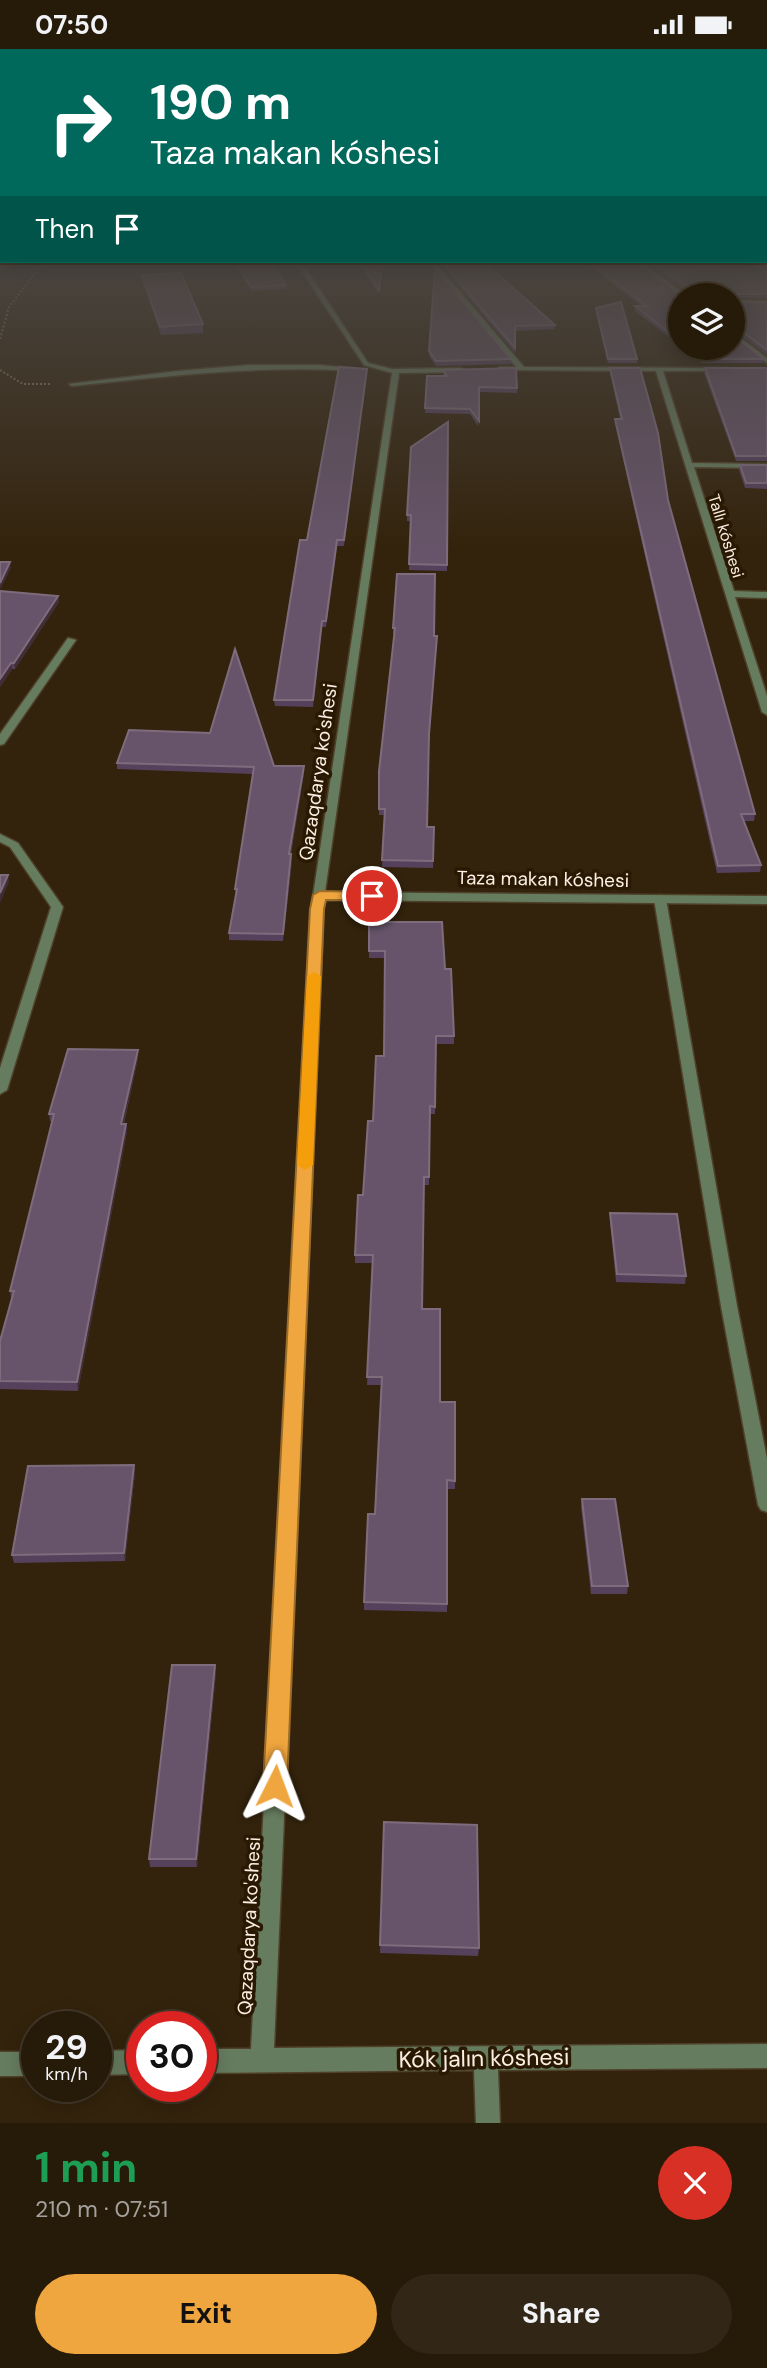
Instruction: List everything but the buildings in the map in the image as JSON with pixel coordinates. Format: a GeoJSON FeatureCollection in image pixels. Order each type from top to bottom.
{"type":"FeatureCollection","features":[{"type":"Feature","properties":{"kind":"street"},"geometry":{"type":"LineString","coordinates":[[362,358],[366,364],[396,372]]}},
{"type":"Feature","properties":{"kind":"street"},"geometry":{"type":"LineString","coordinates":[[512,358],[521,368]]}},
{"type":"Feature","properties":{"kind":"street"},"geometry":{"type":"LineString","coordinates":[[72,384],[257,366],[320,365],[396,372],[466,370]]}},
{"type":"Feature","properties":{"kind":"street"},"geometry":{"type":"LineString","coordinates":[[493,369],[740,368]]}},
{"type":"Feature","properties":{"kind":"street","name":"Tallı kóshesi"},"geometry":{"type":"LineString","coordinates":[[659,369],[767,712]]}},
{"type":"Feature","properties":{"kind":"street","name":"Qazaqdarya ko'shesi"},"geometry":{"type":"LineString","coordinates":[[262,2060],[320,895],[396,372]]}},
{"type":"Feature","properties":{"kind":"street"},"geometry":{"type":"LineString","coordinates":[[689,465],[767,466]]}},
{"type":"Feature","properties":{"kind":"street"},"geometry":{"type":"LineString","coordinates":[[730,594],[767,594]]}},
{"type":"Feature","properties":{"kind":"street"},"geometry":{"type":"LineString","coordinates":[[0,742],[71,640]]}},
{"type":"Feature","properties":{"kind":"street"},"geometry":{"type":"LineString","coordinates":[[752,662],[767,662]]}},
{"type":"Feature","properties":{"kind":"street"},"geometry":{"type":"LineString","coordinates":[[0,837],[14,845],[57,907],[0,1090]]}},
{"type":"Feature","properties":{"kind":"street","name":"Taza makan kóshesi"},"geometry":{"type":"LineString","coordinates":[[320,895],[767,900]]}},
{"type":"Feature","properties":{"kind":"street"},"geometry":{"type":"LineString","coordinates":[[660,899],[729,1306],[767,1505]]}},
{"type":"Feature","properties":{"kind":"street","name":"Kók jalın kóshesi"},"geometry":{"type":"LineString","coordinates":[[217,2061],[767,2056]]}},
{"type":"Feature","properties":{"kind":"street"},"geometry":{"type":"LineString","coordinates":[[486,2057],[488,2123]]}},
{"type":"Feature","properties":{"kind":"street"},"geometry":{"type":"LineString","coordinates":[[0,2064],[21,2064]]}},
{"type":"Feature","properties":{"kind":"path"},"geometry":{"type":"LineString","coordinates":[[0,370],[23,384],[72,384]]}},
{"type":"Feature","properties":{"kind":"slow traffic"},"geometry":{"type":"LineString","coordinates":[[305,1165],[314,976]]}},
{"type":"Feature","properties":{"kind":"route"},"geometry":{"type":"LineString","coordinates":[[275,1786],[317,909],[320,895],[372,896]]}}]}
